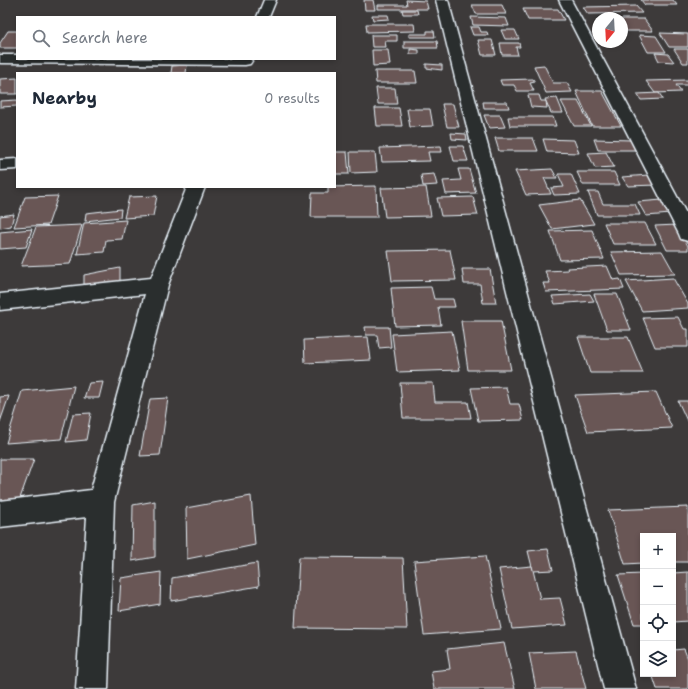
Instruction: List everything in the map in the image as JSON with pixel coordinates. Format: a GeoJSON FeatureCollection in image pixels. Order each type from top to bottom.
{"type":"FeatureCollection","features":[{"type":"Feature","properties":{"kind":"street"},"geometry":{"type":"LineString","coordinates":[[263,16],[270,0]]}},
{"type":"Feature","properties":{"kind":"street"},"geometry":{"type":"LineString","coordinates":[[442,0],[620,689]]}},
{"type":"Feature","properties":{"kind":"street"},"geometry":{"type":"LineString","coordinates":[[565,0],[688,234]]}},
{"type":"Feature","properties":{"kind":"street"},"geometry":{"type":"LineString","coordinates":[[0,59],[16,59]]}},
{"type":"Feature","properties":{"kind":"street"},"geometry":{"type":"LineString","coordinates":[[49,60],[245,64]]}},
{"type":"Feature","properties":{"kind":"street"},"geometry":{"type":"LineString","coordinates":[[0,165],[16,164]]}},
{"type":"Feature","properties":{"kind":"street"},"geometry":{"type":"LineString","coordinates":[[92,689],[101,502],[158,286],[196,188]]}},
{"type":"Feature","properties":{"kind":"street"},"geometry":{"type":"LineString","coordinates":[[0,302],[158,286]]}},
{"type":"Feature","properties":{"kind":"street"},"geometry":{"type":"LineString","coordinates":[[0,514],[101,502]]}},
{"type":"Feature","properties":{"kind":"building"},"geometry":{"type":"Polygon","coordinates":[[[364,0],[373,0],[375,10],[365,10],[364,0]]]}},
{"type":"Feature","properties":{"kind":"building"},"geometry":{"type":"Polygon","coordinates":[[[406,0],[426,1],[428,9],[378,9],[378,5],[407,5],[406,0]]]}},
{"type":"Feature","properties":{"kind":"building"},"geometry":{"type":"Polygon","coordinates":[[[641,0],[673,0],[677,5],[645,5],[641,0]]]}},
{"type":"Feature","properties":{"kind":"building"},"geometry":{"type":"Polygon","coordinates":[[[472,5],[502,5],[506,14],[476,14],[472,5]]]}},
{"type":"Feature","properties":{"kind":"building"},"geometry":{"type":"Polygon","coordinates":[[[636,6],[642,13],[592,12],[592,14],[588,14],[583,7],[636,6]]]}},
{"type":"Feature","properties":{"kind":"building"},"geometry":{"type":"Polygon","coordinates":[[[523,9],[558,9],[564,20],[528,20],[523,9]]]}},
{"type":"Feature","properties":{"kind":"building"},"geometry":{"type":"Polygon","coordinates":[[[402,10],[417,10],[418,14],[403,14],[402,10]]]}},
{"type":"Feature","properties":{"kind":"building"},"geometry":{"type":"Polygon","coordinates":[[[372,15],[388,15],[389,19],[373,20],[372,15]]]}},
{"type":"Feature","properties":{"kind":"building"},"geometry":{"type":"Polygon","coordinates":[[[471,17],[506,18],[509,26],[473,25],[471,17]]]}},
{"type":"Feature","properties":{"kind":"building"},"geometry":{"type":"Polygon","coordinates":[[[628,19],[644,19],[653,31],[628,31],[628,19]]]}},
{"type":"Feature","properties":{"kind":"building"},"geometry":{"type":"Polygon","coordinates":[[[366,24],[414,24],[415,31],[367,32],[366,24]]]}},
{"type":"Feature","properties":{"kind":"building"},"geometry":{"type":"Polygon","coordinates":[[[470,27],[479,27],[481,32],[487,32],[488,35],[473,35],[470,27]]]}},
{"type":"Feature","properties":{"kind":"building"},"geometry":{"type":"Polygon","coordinates":[[[501,30],[515,30],[519,39],[505,39],[501,30]]]}},
{"type":"Feature","properties":{"kind":"building"},"geometry":{"type":"Polygon","coordinates":[[[8,31],[16,31],[16,48],[0,48],[0,43],[8,31]]]}},
{"type":"Feature","properties":{"kind":"building"},"geometry":{"type":"Polygon","coordinates":[[[427,31],[434,31],[435,37],[409,37],[409,34],[427,34],[427,31]]]}},
{"type":"Feature","properties":{"kind":"building"},"geometry":{"type":"Polygon","coordinates":[[[660,33],[688,34],[688,47],[669,47],[660,33]]]}},
{"type":"Feature","properties":{"kind":"building"},"geometry":{"type":"Polygon","coordinates":[[[371,35],[397,35],[397,41],[385,41],[386,47],[372,47],[371,35]]]}},
{"type":"Feature","properties":{"kind":"building"},"geometry":{"type":"Polygon","coordinates":[[[639,35],[656,36],[666,52],[648,52],[639,35]]]}},
{"type":"Feature","properties":{"kind":"building"},"geometry":{"type":"Polygon","coordinates":[[[478,40],[492,40],[496,55],[482,55],[478,40]]]}},
{"type":"Feature","properties":{"kind":"building"},"geometry":{"type":"Polygon","coordinates":[[[404,41],[437,41],[438,48],[404,48],[404,41]]]}},
{"type":"Feature","properties":{"kind":"building"},"geometry":{"type":"Polygon","coordinates":[[[500,43],[519,43],[520,47],[516,47],[518,55],[502,55],[500,43]]]}},
{"type":"Feature","properties":{"kind":"building"},"geometry":{"type":"Polygon","coordinates":[[[410,49],[419,50],[419,54],[410,54],[410,49]]]}},
{"type":"Feature","properties":{"kind":"building"},"geometry":{"type":"Polygon","coordinates":[[[674,49],[688,49],[688,63],[683,63],[674,49]]]}},
{"type":"Feature","properties":{"kind":"building"},"geometry":{"type":"Polygon","coordinates":[[[372,50],[388,50],[390,65],[373,66],[372,50]]]}},
{"type":"Feature","properties":{"kind":"building"},"geometry":{"type":"Polygon","coordinates":[[[655,53],[668,54],[674,62],[659,61],[655,53]]]}},
{"type":"Feature","properties":{"kind":"building"},"geometry":{"type":"Polygon","coordinates":[[[426,64],[442,65],[442,70],[426,68],[426,64]]]}},
{"type":"Feature","properties":{"kind":"building"},"geometry":{"type":"Polygon","coordinates":[[[187,65],[186,72],[171,72],[172,66],[187,65]]]}},
{"type":"Feature","properties":{"kind":"building"},"geometry":{"type":"Polygon","coordinates":[[[544,65],[553,83],[567,83],[572,92],[546,93],[534,66],[544,65]]]}},
{"type":"Feature","properties":{"kind":"building"},"geometry":{"type":"Polygon","coordinates":[[[375,71],[415,71],[417,83],[376,83],[375,71]]]}},
{"type":"Feature","properties":{"kind":"building"},"geometry":{"type":"Polygon","coordinates":[[[16,78],[16,94],[0,94],[0,79],[16,78]]]}},
{"type":"Feature","properties":{"kind":"building"},"geometry":{"type":"Polygon","coordinates":[[[533,79],[535,82],[530,83],[534,91],[517,91],[514,85],[502,85],[500,80],[533,79]]]}},
{"type":"Feature","properties":{"kind":"building"},"geometry":{"type":"Polygon","coordinates":[[[688,80],[688,85],[676,85],[681,92],[655,93],[646,81],[688,80]]]}},
{"type":"Feature","properties":{"kind":"building"},"geometry":{"type":"Polygon","coordinates":[[[376,88],[395,88],[397,104],[378,104],[376,88]]]}},
{"type":"Feature","properties":{"kind":"building"},"geometry":{"type":"Polygon","coordinates":[[[576,91],[602,91],[621,126],[592,126],[576,91]]]}},
{"type":"Feature","properties":{"kind":"building"},"geometry":{"type":"Polygon","coordinates":[[[659,93],[663,99],[641,100],[637,94],[659,93]]]}},
{"type":"Feature","properties":{"kind":"building"},"geometry":{"type":"Polygon","coordinates":[[[528,95],[539,95],[541,101],[546,101],[547,108],[531,107],[528,95]]]}},
{"type":"Feature","properties":{"kind":"building"},"geometry":{"type":"Polygon","coordinates":[[[557,98],[563,113],[551,113],[545,99],[557,98]]]}},
{"type":"Feature","properties":{"kind":"building"},"geometry":{"type":"Polygon","coordinates":[[[16,100],[16,106],[0,107],[0,101],[16,100]]]}},
{"type":"Feature","properties":{"kind":"building"},"geometry":{"type":"Polygon","coordinates":[[[561,101],[578,101],[591,126],[574,126],[561,101]]]}},
{"type":"Feature","properties":{"kind":"building"},"geometry":{"type":"Polygon","coordinates":[[[483,102],[507,102],[509,108],[484,108],[483,102]]]}},
{"type":"Feature","properties":{"kind":"building"},"geometry":{"type":"Polygon","coordinates":[[[442,104],[453,104],[459,127],[447,127],[442,104]]]}},
{"type":"Feature","properties":{"kind":"building"},"geometry":{"type":"Polygon","coordinates":[[[375,108],[399,108],[402,126],[377,126],[375,108]]]}},
{"type":"Feature","properties":{"kind":"building"},"geometry":{"type":"Polygon","coordinates":[[[407,109],[430,109],[433,126],[410,127],[407,109]]]}},
{"type":"Feature","properties":{"kind":"building"},"geometry":{"type":"Polygon","coordinates":[[[484,115],[500,115],[505,127],[489,128],[484,115]]]}},
{"type":"Feature","properties":{"kind":"building"},"geometry":{"type":"Polygon","coordinates":[[[508,117],[553,117],[556,126],[510,126],[508,117]]]}},
{"type":"Feature","properties":{"kind":"building"},"geometry":{"type":"Polygon","coordinates":[[[451,133],[466,134],[467,140],[452,139],[451,133]]]}},
{"type":"Feature","properties":{"kind":"building"},"geometry":{"type":"Polygon","coordinates":[[[495,138],[533,138],[538,151],[499,151],[495,138]]]}},
{"type":"Feature","properties":{"kind":"building"},"geometry":{"type":"Polygon","coordinates":[[[543,139],[574,140],[579,153],[547,152],[543,139]]]}},
{"type":"Feature","properties":{"kind":"building"},"geometry":{"type":"Polygon","coordinates":[[[594,139],[631,140],[636,150],[598,150],[594,139]]]}},
{"type":"Feature","properties":{"kind":"building"},"geometry":{"type":"Polygon","coordinates":[[[441,146],[442,152],[428,152],[430,161],[382,162],[380,148],[441,146]]]}},
{"type":"Feature","properties":{"kind":"building"},"geometry":{"type":"Polygon","coordinates":[[[450,146],[463,146],[468,161],[454,161],[450,146]]]}},
{"type":"Feature","properties":{"kind":"building"},"geometry":{"type":"Polygon","coordinates":[[[336,152],[347,152],[349,174],[336,174],[336,152]]]}},
{"type":"Feature","properties":{"kind":"building"},"geometry":{"type":"Polygon","coordinates":[[[350,152],[375,152],[377,172],[351,173],[350,152]]]}},
{"type":"Feature","properties":{"kind":"building"},"geometry":{"type":"Polygon","coordinates":[[[606,152],[614,167],[595,168],[588,153],[606,152]]]}},
{"type":"Feature","properties":{"kind":"building"},"geometry":{"type":"Polygon","coordinates":[[[458,169],[469,169],[476,193],[446,194],[443,181],[461,180],[458,169]]]}},
{"type":"Feature","properties":{"kind":"building"},"geometry":{"type":"Polygon","coordinates":[[[552,169],[557,178],[544,178],[551,194],[526,195],[515,171],[552,169]]]}},
{"type":"Feature","properties":{"kind":"building"},"geometry":{"type":"Polygon","coordinates":[[[577,172],[614,172],[620,185],[583,185],[577,172]]]}},
{"type":"Feature","properties":{"kind":"building"},"geometry":{"type":"Polygon","coordinates":[[[434,174],[437,185],[423,186],[421,175],[434,174]]]}},
{"type":"Feature","properties":{"kind":"building"},"geometry":{"type":"Polygon","coordinates":[[[558,174],[571,174],[580,194],[554,195],[551,188],[564,187],[558,174]]]}},
{"type":"Feature","properties":{"kind":"building"},"geometry":{"type":"Polygon","coordinates":[[[649,175],[656,185],[628,186],[622,177],[649,175]]]}},
{"type":"Feature","properties":{"kind":"building"},"geometry":{"type":"Polygon","coordinates":[[[376,186],[377,217],[311,217],[312,193],[328,193],[328,188],[376,186]]]}},
{"type":"Feature","properties":{"kind":"building"},"geometry":{"type":"Polygon","coordinates":[[[426,187],[431,216],[385,217],[381,188],[426,187]]]}},
{"type":"Feature","properties":{"kind":"building"},"geometry":{"type":"Polygon","coordinates":[[[588,192],[598,192],[603,204],[635,204],[640,215],[597,215],[588,192]]]}},
{"type":"Feature","properties":{"kind":"building"},"geometry":{"type":"Polygon","coordinates":[[[58,196],[48,225],[14,227],[25,197],[58,196]]]}},
{"type":"Feature","properties":{"kind":"building"},"geometry":{"type":"Polygon","coordinates":[[[157,196],[153,216],[124,218],[129,197],[157,196]]]}},
{"type":"Feature","properties":{"kind":"building"},"geometry":{"type":"Polygon","coordinates":[[[473,197],[478,215],[441,216],[437,198],[473,197]]]}},
{"type":"Feature","properties":{"kind":"building"},"geometry":{"type":"Polygon","coordinates":[[[580,200],[594,224],[552,229],[539,205],[580,200]]]}},
{"type":"Feature","properties":{"kind":"building"},"geometry":{"type":"Polygon","coordinates":[[[662,200],[671,214],[646,216],[638,202],[662,200]]]}},
{"type":"Feature","properties":{"kind":"building"},"geometry":{"type":"Polygon","coordinates":[[[121,209],[120,217],[85,221],[86,213],[121,209]]]}},
{"type":"Feature","properties":{"kind":"building"},"geometry":{"type":"Polygon","coordinates":[[[14,214],[11,226],[0,228],[0,216],[14,214]]]}},
{"type":"Feature","properties":{"kind":"building"},"geometry":{"type":"Polygon","coordinates":[[[126,220],[122,239],[106,240],[104,252],[77,254],[84,223],[126,220]]]}},
{"type":"Feature","properties":{"kind":"building"},"geometry":{"type":"Polygon","coordinates":[[[604,223],[645,223],[656,244],[613,244],[604,223]]]}},
{"type":"Feature","properties":{"kind":"building"},"geometry":{"type":"Polygon","coordinates":[[[82,225],[70,264],[21,266],[36,227],[82,225]]]}},
{"type":"Feature","properties":{"kind":"building"},"geometry":{"type":"Polygon","coordinates":[[[677,225],[688,246],[688,250],[667,250],[655,226],[677,225]]]}},
{"type":"Feature","properties":{"kind":"building"},"geometry":{"type":"Polygon","coordinates":[[[32,229],[26,247],[0,249],[0,232],[32,229]]]}},
{"type":"Feature","properties":{"kind":"building"},"geometry":{"type":"Polygon","coordinates":[[[592,230],[604,259],[560,260],[550,231],[592,230]]]}},
{"type":"Feature","properties":{"kind":"building"},"geometry":{"type":"Polygon","coordinates":[[[450,250],[456,280],[392,281],[388,251],[450,250]]]}},
{"type":"Feature","properties":{"kind":"building"},"geometry":{"type":"Polygon","coordinates":[[[662,251],[675,274],[621,275],[611,252],[662,251]]]}},
{"type":"Feature","properties":{"kind":"building"},"geometry":{"type":"Polygon","coordinates":[[[607,266],[613,280],[620,279],[624,289],[546,292],[543,283],[550,283],[545,271],[568,270],[567,268],[607,266]]]}},
{"type":"Feature","properties":{"kind":"building"},"geometry":{"type":"Polygon","coordinates":[[[120,268],[120,283],[84,290],[84,275],[120,268]]]}},
{"type":"Feature","properties":{"kind":"building"},"geometry":{"type":"Polygon","coordinates":[[[462,269],[490,269],[496,303],[483,303],[480,284],[464,284],[462,269]]]}},
{"type":"Feature","properties":{"kind":"building"},"geometry":{"type":"Polygon","coordinates":[[[673,278],[688,304],[688,308],[642,311],[626,281],[673,278]]]}},
{"type":"Feature","properties":{"kind":"building"},"geometry":{"type":"Polygon","coordinates":[[[431,287],[434,299],[453,299],[455,307],[438,307],[441,325],[395,326],[391,288],[431,287]]]}},
{"type":"Feature","properties":{"kind":"building"},"geometry":{"type":"Polygon","coordinates":[[[590,294],[594,301],[555,304],[552,296],[590,294]]]}},
{"type":"Feature","properties":{"kind":"building"},"geometry":{"type":"Polygon","coordinates":[[[594,294],[617,294],[631,330],[607,330],[594,294]]]}},
{"type":"Feature","properties":{"kind":"building"},"geometry":{"type":"Polygon","coordinates":[[[678,317],[684,329],[688,329],[688,347],[655,347],[643,318],[678,317]]]}},
{"type":"Feature","properties":{"kind":"building"},"geometry":{"type":"Polygon","coordinates":[[[461,321],[501,321],[511,370],[468,370],[461,321]]]}},
{"type":"Feature","properties":{"kind":"building"},"geometry":{"type":"Polygon","coordinates":[[[365,327],[389,327],[391,347],[379,348],[377,335],[366,335],[365,327]]]}},
{"type":"Feature","properties":{"kind":"building"},"geometry":{"type":"Polygon","coordinates":[[[452,331],[460,370],[397,372],[392,334],[452,331]]]}},
{"type":"Feature","properties":{"kind":"building"},"geometry":{"type":"Polygon","coordinates":[[[368,337],[371,360],[305,363],[304,340],[368,337]]]}},
{"type":"Feature","properties":{"kind":"building"},"geometry":{"type":"Polygon","coordinates":[[[578,337],[628,337],[643,373],[590,373],[578,337]]]}},
{"type":"Feature","properties":{"kind":"building"},"geometry":{"type":"Polygon","coordinates":[[[103,382],[99,398],[84,398],[89,383],[103,382]]]}},
{"type":"Feature","properties":{"kind":"building"},"geometry":{"type":"Polygon","coordinates":[[[400,383],[433,383],[435,402],[468,402],[471,418],[403,418],[400,383]]]}},
{"type":"Feature","properties":{"kind":"building"},"geometry":{"type":"Polygon","coordinates":[[[74,386],[61,439],[6,443],[22,391],[74,386]]]}},
{"type":"Feature","properties":{"kind":"building"},"geometry":{"type":"Polygon","coordinates":[[[506,387],[510,404],[519,404],[523,420],[478,421],[471,388],[506,387]]]}},
{"type":"Feature","properties":{"kind":"building"},"geometry":{"type":"Polygon","coordinates":[[[656,392],[672,428],[588,432],[575,395],[656,392]]]}},
{"type":"Feature","properties":{"kind":"building"},"geometry":{"type":"Polygon","coordinates":[[[9,396],[0,422],[0,397],[9,396]]]}},
{"type":"Feature","properties":{"kind":"building"},"geometry":{"type":"Polygon","coordinates":[[[168,398],[160,455],[140,456],[150,399],[168,398]]]}},
{"type":"Feature","properties":{"kind":"building"},"geometry":{"type":"Polygon","coordinates":[[[678,401],[688,401],[688,423],[678,401]]]}},
{"type":"Feature","properties":{"kind":"building"},"geometry":{"type":"Polygon","coordinates":[[[91,413],[86,440],[66,442],[73,414],[91,413]]]}},
{"type":"Feature","properties":{"kind":"building"},"geometry":{"type":"Polygon","coordinates":[[[0,459],[34,459],[19,501],[0,501],[0,459]]]}},
{"type":"Feature","properties":{"kind":"building"},"geometry":{"type":"Polygon","coordinates":[[[251,496],[255,545],[187,559],[186,508],[251,496]]]}},
{"type":"Feature","properties":{"kind":"building"},"geometry":{"type":"Polygon","coordinates":[[[155,501],[155,557],[132,561],[133,505],[155,501]]]}},
{"type":"Feature","properties":{"kind":"building"},"geometry":{"type":"Polygon","coordinates":[[[688,507],[688,562],[676,562],[676,533],[640,533],[640,563],[625,564],[608,510],[688,507]]]}},
{"type":"Feature","properties":{"kind":"building"},"geometry":{"type":"Polygon","coordinates":[[[548,549],[553,570],[533,571],[528,551],[548,549]]]}},
{"type":"Feature","properties":{"kind":"building"},"geometry":{"type":"Polygon","coordinates":[[[485,556],[501,629],[424,635],[414,561],[485,556]]]}},
{"type":"Feature","properties":{"kind":"building"},"geometry":{"type":"Polygon","coordinates":[[[299,557],[403,558],[407,629],[295,628],[299,557]]]}},
{"type":"Feature","properties":{"kind":"building"},"geometry":{"type":"Polygon","coordinates":[[[257,563],[259,586],[171,601],[172,578],[257,563]]]}},
{"type":"Feature","properties":{"kind":"building"},"geometry":{"type":"Polygon","coordinates":[[[532,566],[540,599],[560,598],[567,625],[512,629],[499,569],[532,566]]]}},
{"type":"Feature","properties":{"kind":"building"},"geometry":{"type":"Polygon","coordinates":[[[161,572],[160,604],[119,611],[121,578],[161,572]]]}},
{"type":"Feature","properties":{"kind":"building"},"geometry":{"type":"Polygon","coordinates":[[[688,572],[688,621],[676,622],[676,573],[688,572]]]}},
{"type":"Feature","properties":{"kind":"building"},"geometry":{"type":"Polygon","coordinates":[[[640,574],[640,624],[634,624],[618,575],[640,574]]]}},
{"type":"Feature","properties":{"kind":"building"},"geometry":{"type":"Polygon","coordinates":[[[504,643],[515,689],[434,689],[431,671],[450,669],[447,649],[504,643]]]}},
{"type":"Feature","properties":{"kind":"building"},"geometry":{"type":"Polygon","coordinates":[[[684,649],[688,659],[688,689],[657,689],[653,677],[676,677],[676,650],[684,649]]]}},
{"type":"Feature","properties":{"kind":"building"},"geometry":{"type":"Polygon","coordinates":[[[576,651],[586,689],[536,689],[529,653],[576,651]]]}}]}
